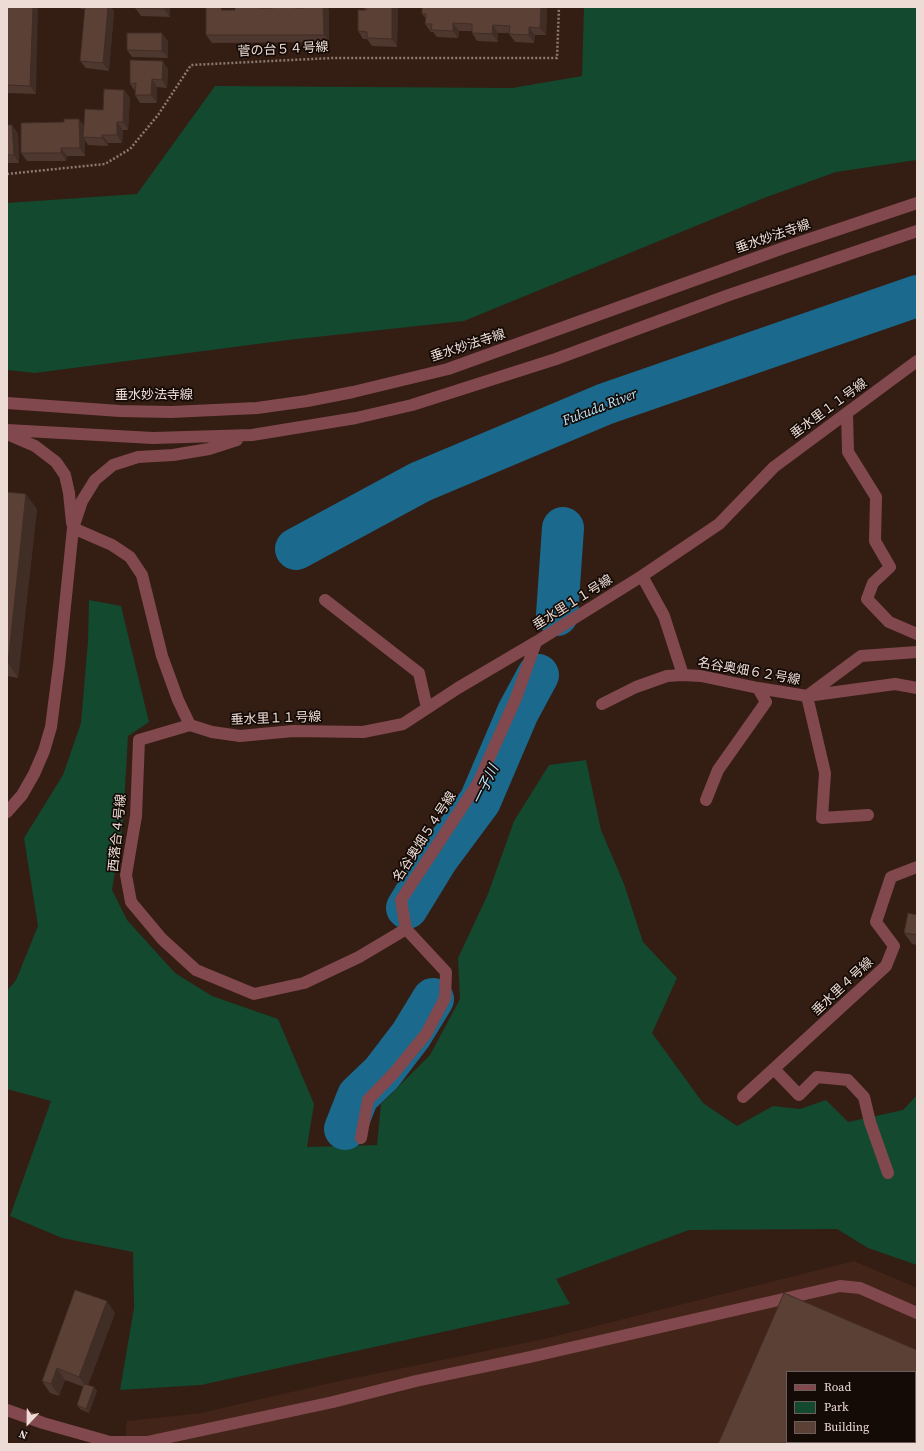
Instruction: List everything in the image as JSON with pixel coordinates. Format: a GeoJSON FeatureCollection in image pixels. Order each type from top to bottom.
{"type":"FeatureCollection","features":[{"type":"Feature","properties":{"kind":"street","name":"垂水妙法寺線"},"geometry":{"type":"LineString","coordinates":[[7,403],[120,411],[171,412],[257,408],[307,401],[353,392],[448,369],[786,246],[917,203]]}},
{"type":"Feature","properties":{"kind":"street"},"geometry":{"type":"LineString","coordinates":[[7,430],[153,438],[252,435],[356,418],[412,405],[556,359],[728,295],[917,231]]}},
{"type":"Feature","properties":{"kind":"street","name":"垂水里１１号線"},"geometry":{"type":"LineString","coordinates":[[190,725],[212,732],[240,736],[293,731],[363,732],[403,724],[458,688],[536,642],[642,576],[719,524],[774,467],[917,361]]}},
{"type":"Feature","properties":{"kind":"street"},"geometry":{"type":"LineString","coordinates":[[847,413],[848,452],[876,497],[875,541],[890,567],[873,583],[867,599],[889,622],[917,634]]}},
{"type":"Feature","properties":{"kind":"street"},"geometry":{"type":"LineString","coordinates":[[7,434],[35,446],[56,462],[65,475],[69,493],[73,528],[51,727],[44,751],[34,774],[22,795],[7,812]]}},
{"type":"Feature","properties":{"kind":"street"},"geometry":{"type":"LineString","coordinates":[[73,528],[85,496],[95,480],[113,465],[138,457],[173,455],[209,449],[252,435]]}},
{"type":"Feature","properties":{"kind":"street"},"geometry":{"type":"LineString","coordinates":[[73,528],[112,545],[130,557],[142,576],[162,656],[178,700],[190,725]]}},
{"type":"Feature","properties":{"kind":"street","name":"名谷奥畑６２号線"},"geometry":{"type":"LineString","coordinates":[[642,576],[664,616],[683,675],[701,676],[758,688],[807,696],[895,684],[917,688]]}},
{"type":"Feature","properties":{"kind":"street"},"geometry":{"type":"LineString","coordinates":[[325,600],[419,672],[427,708]]}},
{"type":"Feature","properties":{"kind":"street","name":"名谷奥畑５４号線"},"geometry":{"type":"LineString","coordinates":[[406,929],[401,900],[478,783],[516,698],[536,642]]}},
{"type":"Feature","properties":{"kind":"street"},"geometry":{"type":"LineString","coordinates":[[868,815],[822,818],[825,773],[807,696],[860,656],[917,652]]}},
{"type":"Feature","properties":{"kind":"street"},"geometry":{"type":"LineString","coordinates":[[602,704],[636,687],[667,676],[683,675]]}},
{"type":"Feature","properties":{"kind":"street"},"geometry":{"type":"LineString","coordinates":[[706,800],[718,770],[766,702],[758,688]]}},
{"type":"Feature","properties":{"kind":"street","name":"西落合４号線"},"geometry":{"type":"LineString","coordinates":[[190,725],[139,740],[136,816],[126,876],[131,902],[162,939],[196,970],[254,994],[304,983],[359,957],[406,929]]}},
{"type":"Feature","properties":{"kind":"street","name":"垂水里４号線"},"geometry":{"type":"LineString","coordinates":[[743,1097],[886,966],[894,946],[876,922],[891,877],[917,867]]}},
{"type":"Feature","properties":{"kind":"street"},"geometry":{"type":"LineString","coordinates":[[361,1138],[368,1100],[394,1073],[426,1034],[445,998],[446,972],[406,929]]}},
{"type":"Feature","properties":{"kind":"street"},"geometry":{"type":"LineString","coordinates":[[774,1069],[798,1094],[817,1077],[848,1080],[864,1097],[870,1122],[888,1173]]}},
{"type":"Feature","properties":{"kind":"street"},"geometry":{"type":"LineString","coordinates":[[7,1410],[87,1437],[110,1442],[147,1442],[167,1439],[333,1402],[416,1381],[530,1357],[840,1286],[860,1288],[917,1314]]}},
{"type":"Feature","properties":{"kind":"path","name":"菅の台５４号線"},"geometry":{"type":"LineString","coordinates":[[7,174],[105,164],[130,149],[158,115],[191,65],[332,58],[557,58],[558,7]]}},
{"type":"Feature","properties":{"kind":"shaded area"},"geometry":{"type":"Polygon","coordinates":[[[854,1261],[917,1288],[917,1444],[125,1444],[127,1421],[201,1413],[330,1383],[544,1339],[854,1261]]]}},
{"type":"Feature","properties":{"kind":"green space"},"geometry":{"type":"Polygon","coordinates":[[[584,7],[917,7],[917,160],[836,172],[764,198],[464,321],[288,340],[35,373],[7,370],[7,203],[137,194],[215,86],[512,88],[582,76],[584,7]]]}},
{"type":"Feature","properties":{"kind":"green space"},"geometry":{"type":"Polygon","coordinates":[[[89,600],[121,606],[149,722],[128,736],[123,822],[112,890],[127,920],[175,973],[212,996],[278,1019],[314,1104],[307,1147],[377,1145],[381,1104],[430,1055],[460,999],[458,958],[488,894],[514,821],[549,765],[586,760],[601,830],[624,884],[643,942],[677,978],[652,1033],[703,1103],[737,1126],[773,1106],[800,1109],[826,1100],[848,1122],[903,1110],[917,1095],[917,1265],[868,1248],[837,1229],[689,1230],[556,1279],[570,1304],[201,1385],[120,1390],[134,1308],[133,1252],[62,1238],[10,1216],[51,1101],[7,1089],[7,991],[16,980],[38,926],[24,838],[63,775],[81,723],[88,641],[89,600]]]}},
{"type":"Feature","properties":{"kind":"building"},"geometry":{"type":"Polygon","coordinates":[[[7,7],[33,7],[30,86],[7,85],[7,7]]]}},
{"type":"Feature","properties":{"kind":"building"},"geometry":{"type":"Polygon","coordinates":[[[85,7],[108,7],[103,63],[80,61],[85,7]]]}},
{"type":"Feature","properties":{"kind":"building"},"geometry":{"type":"Polygon","coordinates":[[[164,7],[164,9],[135,8],[164,7]]]}},
{"type":"Feature","properties":{"kind":"building"},"geometry":{"type":"Polygon","coordinates":[[[206,7],[222,7],[221,10],[235,10],[235,7],[323,7],[324,35],[206,35],[206,7]]]}},
{"type":"Feature","properties":{"kind":"building"},"geometry":{"type":"Polygon","coordinates":[[[366,7],[392,7],[392,39],[367,38],[367,32],[358,31],[358,10],[366,10],[366,7]]]}},
{"type":"Feature","properties":{"kind":"building"},"geometry":{"type":"Polygon","coordinates":[[[422,7],[541,7],[540,28],[529,27],[529,35],[509,34],[510,26],[493,25],[492,34],[472,33],[472,24],[453,23],[453,31],[431,30],[432,24],[425,24],[426,14],[422,14],[422,7]]]}},
{"type":"Feature","properties":{"kind":"building"},"geometry":{"type":"Polygon","coordinates":[[[127,33],[162,33],[162,51],[127,50],[127,33]]]}},
{"type":"Feature","properties":{"kind":"building"},"geometry":{"type":"Polygon","coordinates":[[[130,60],[163,61],[162,80],[152,79],[151,95],[135,95],[136,83],[130,84],[130,60]]]}},
{"type":"Feature","properties":{"kind":"building"},"geometry":{"type":"Polygon","coordinates":[[[104,89],[124,90],[123,122],[117,122],[117,135],[102,135],[102,138],[83,137],[85,109],[103,110],[104,89]]]}},
{"type":"Feature","properties":{"kind":"building"},"geometry":{"type":"Polygon","coordinates":[[[64,119],[79,119],[80,148],[61,148],[61,153],[21,153],[21,123],[64,122],[64,119]]]}},
{"type":"Feature","properties":{"kind":"building"},"geometry":{"type":"Polygon","coordinates":[[[7,125],[12,125],[14,155],[7,155],[7,125]]]}},
{"type":"Feature","properties":{"kind":"building"},"geometry":{"type":"Polygon","coordinates":[[[7,492],[26,494],[8,663],[7,663],[7,492]]]}},
{"type":"Feature","properties":{"kind":"building"},"geometry":{"type":"Polygon","coordinates":[[[908,913],[917,915],[917,935],[904,933],[908,913]]]}},
{"type":"Feature","properties":{"kind":"building"},"geometry":{"type":"Polygon","coordinates":[[[75,1290],[107,1301],[79,1377],[57,1368],[51,1384],[42,1381],[75,1290]]]}},
{"type":"Feature","properties":{"kind":"building"},"geometry":{"type":"Polygon","coordinates":[[[784,1293],[917,1350],[917,1444],[718,1444],[784,1293]]]}},
{"type":"Feature","properties":{"kind":"building"},"geometry":{"type":"Polygon","coordinates":[[[84,1384],[94,1387],[86,1409],[77,1405],[84,1384]]]}},
{"type":"Feature","properties":{"kind":"waterway","name":"Fukuda River"},"geometry":{"type":"LineString","coordinates":[[296,549],[420,482],[605,404],[917,296]]}},
{"type":"Feature","properties":{"kind":"waterway","name":"一子川"},"geometry":{"type":"LineString","coordinates":[[557,615],[563,528]]}},
{"type":"Feature","properties":{"kind":"waterway","name":"一子川"},"geometry":{"type":"LineString","coordinates":[[407,908],[437,859],[480,801],[518,712],[538,675]]}},
{"type":"Feature","properties":{"kind":"waterway","name":"一子川"},"geometry":{"type":"LineString","coordinates":[[345,1129],[358,1096],[382,1073],[411,1035],[433,999]]}}]}
